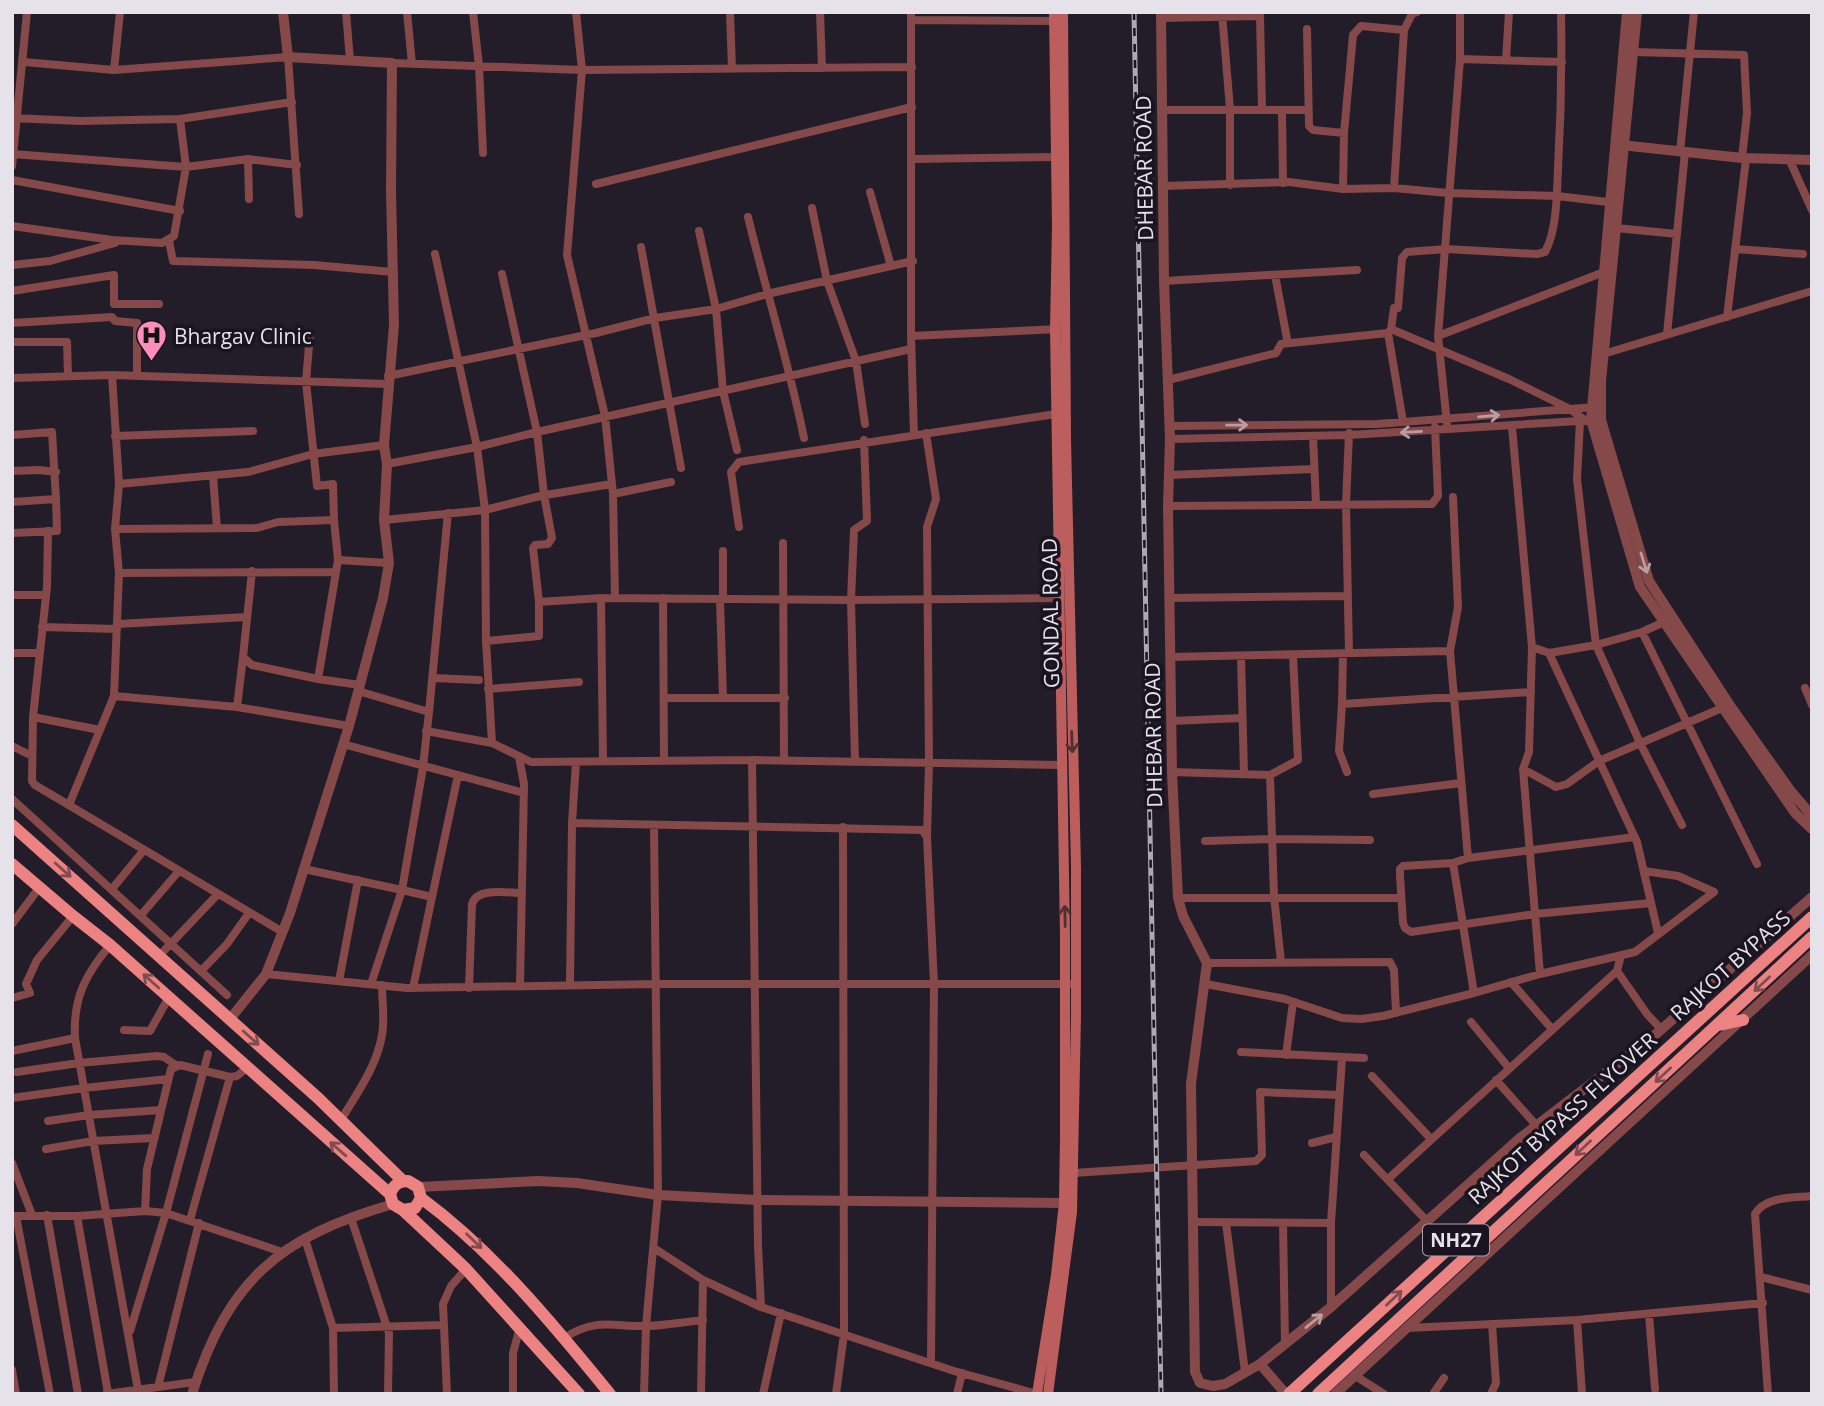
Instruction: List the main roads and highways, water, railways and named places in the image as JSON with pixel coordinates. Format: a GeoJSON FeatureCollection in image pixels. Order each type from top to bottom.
{"type":"FeatureCollection","features":[{"type":"Feature","properties":{"kind":"highway"},"geometry":{"type":"LineString","coordinates":[[12,825],[341,1120],[403,1181]]}},
{"type":"Feature","properties":{"kind":"highway"},"geometry":{"type":"LineString","coordinates":[[12,864],[169,997],[396,1203],[466,1269],[579,1394]]}},
{"type":"Feature","properties":{"kind":"highway","name":"RAJKOT BYPASS"},"geometry":{"type":"LineString","coordinates":[[1675,1042],[1812,917]]}},
{"type":"Feature","properties":{"kind":"highway","name":"RAJKOT BYPASS"},"geometry":{"type":"LineString","coordinates":[[1692,1048],[1812,937]]}},
{"type":"Feature","properties":{"kind":"highway"},"geometry":{"type":"LineString","coordinates":[[1717,1025],[1743,1020]]}},
{"type":"Feature","properties":{"kind":"highway","name":"RAJKOT BYPASS FLYOVER"},"geometry":{"type":"LineString","coordinates":[[1288,1394],[1675,1042]]}},
{"type":"Feature","properties":{"kind":"highway","name":"RAJKOT BYPASS FLYOVER"},"geometry":{"type":"LineString","coordinates":[[1318,1394],[1692,1048]]}},
{"type":"Feature","properties":{"kind":"highway"},"geometry":{"type":"LineString","coordinates":[[396,1203],[397,1183],[414,1183],[420,1192],[479,1247],[564,1338],[610,1394]]}},
{"type":"Feature","properties":{"kind":"highway"},"geometry":{"type":"LineString","coordinates":[[396,1203],[415,1208],[420,1192]]}},
{"type":"Feature","properties":{"kind":"main road","name":"GONDAL ROAD"},"geometry":{"type":"LineString","coordinates":[[1048,1394],[1072,1212],[1074,1173],[1071,984],[1076,867],[1060,328],[1063,12]]}},
{"type":"Feature","properties":{"kind":"main road"},"geometry":{"type":"LineString","coordinates":[[1037,1394],[1053,1297],[1064,1203],[1071,984],[1061,765],[1056,414],[1060,328],[1054,17]]}},
{"type":"Feature","properties":{"kind":"railway"},"geometry":{"type":"LineString","coordinates":[[1134,12],[1161,1394]]}},
{"type":"Feature","properties":{"kind":"place","name":"Bhargav Clinic"},"geometry":{"type":"Point","coordinates":[151,363]}}]}
